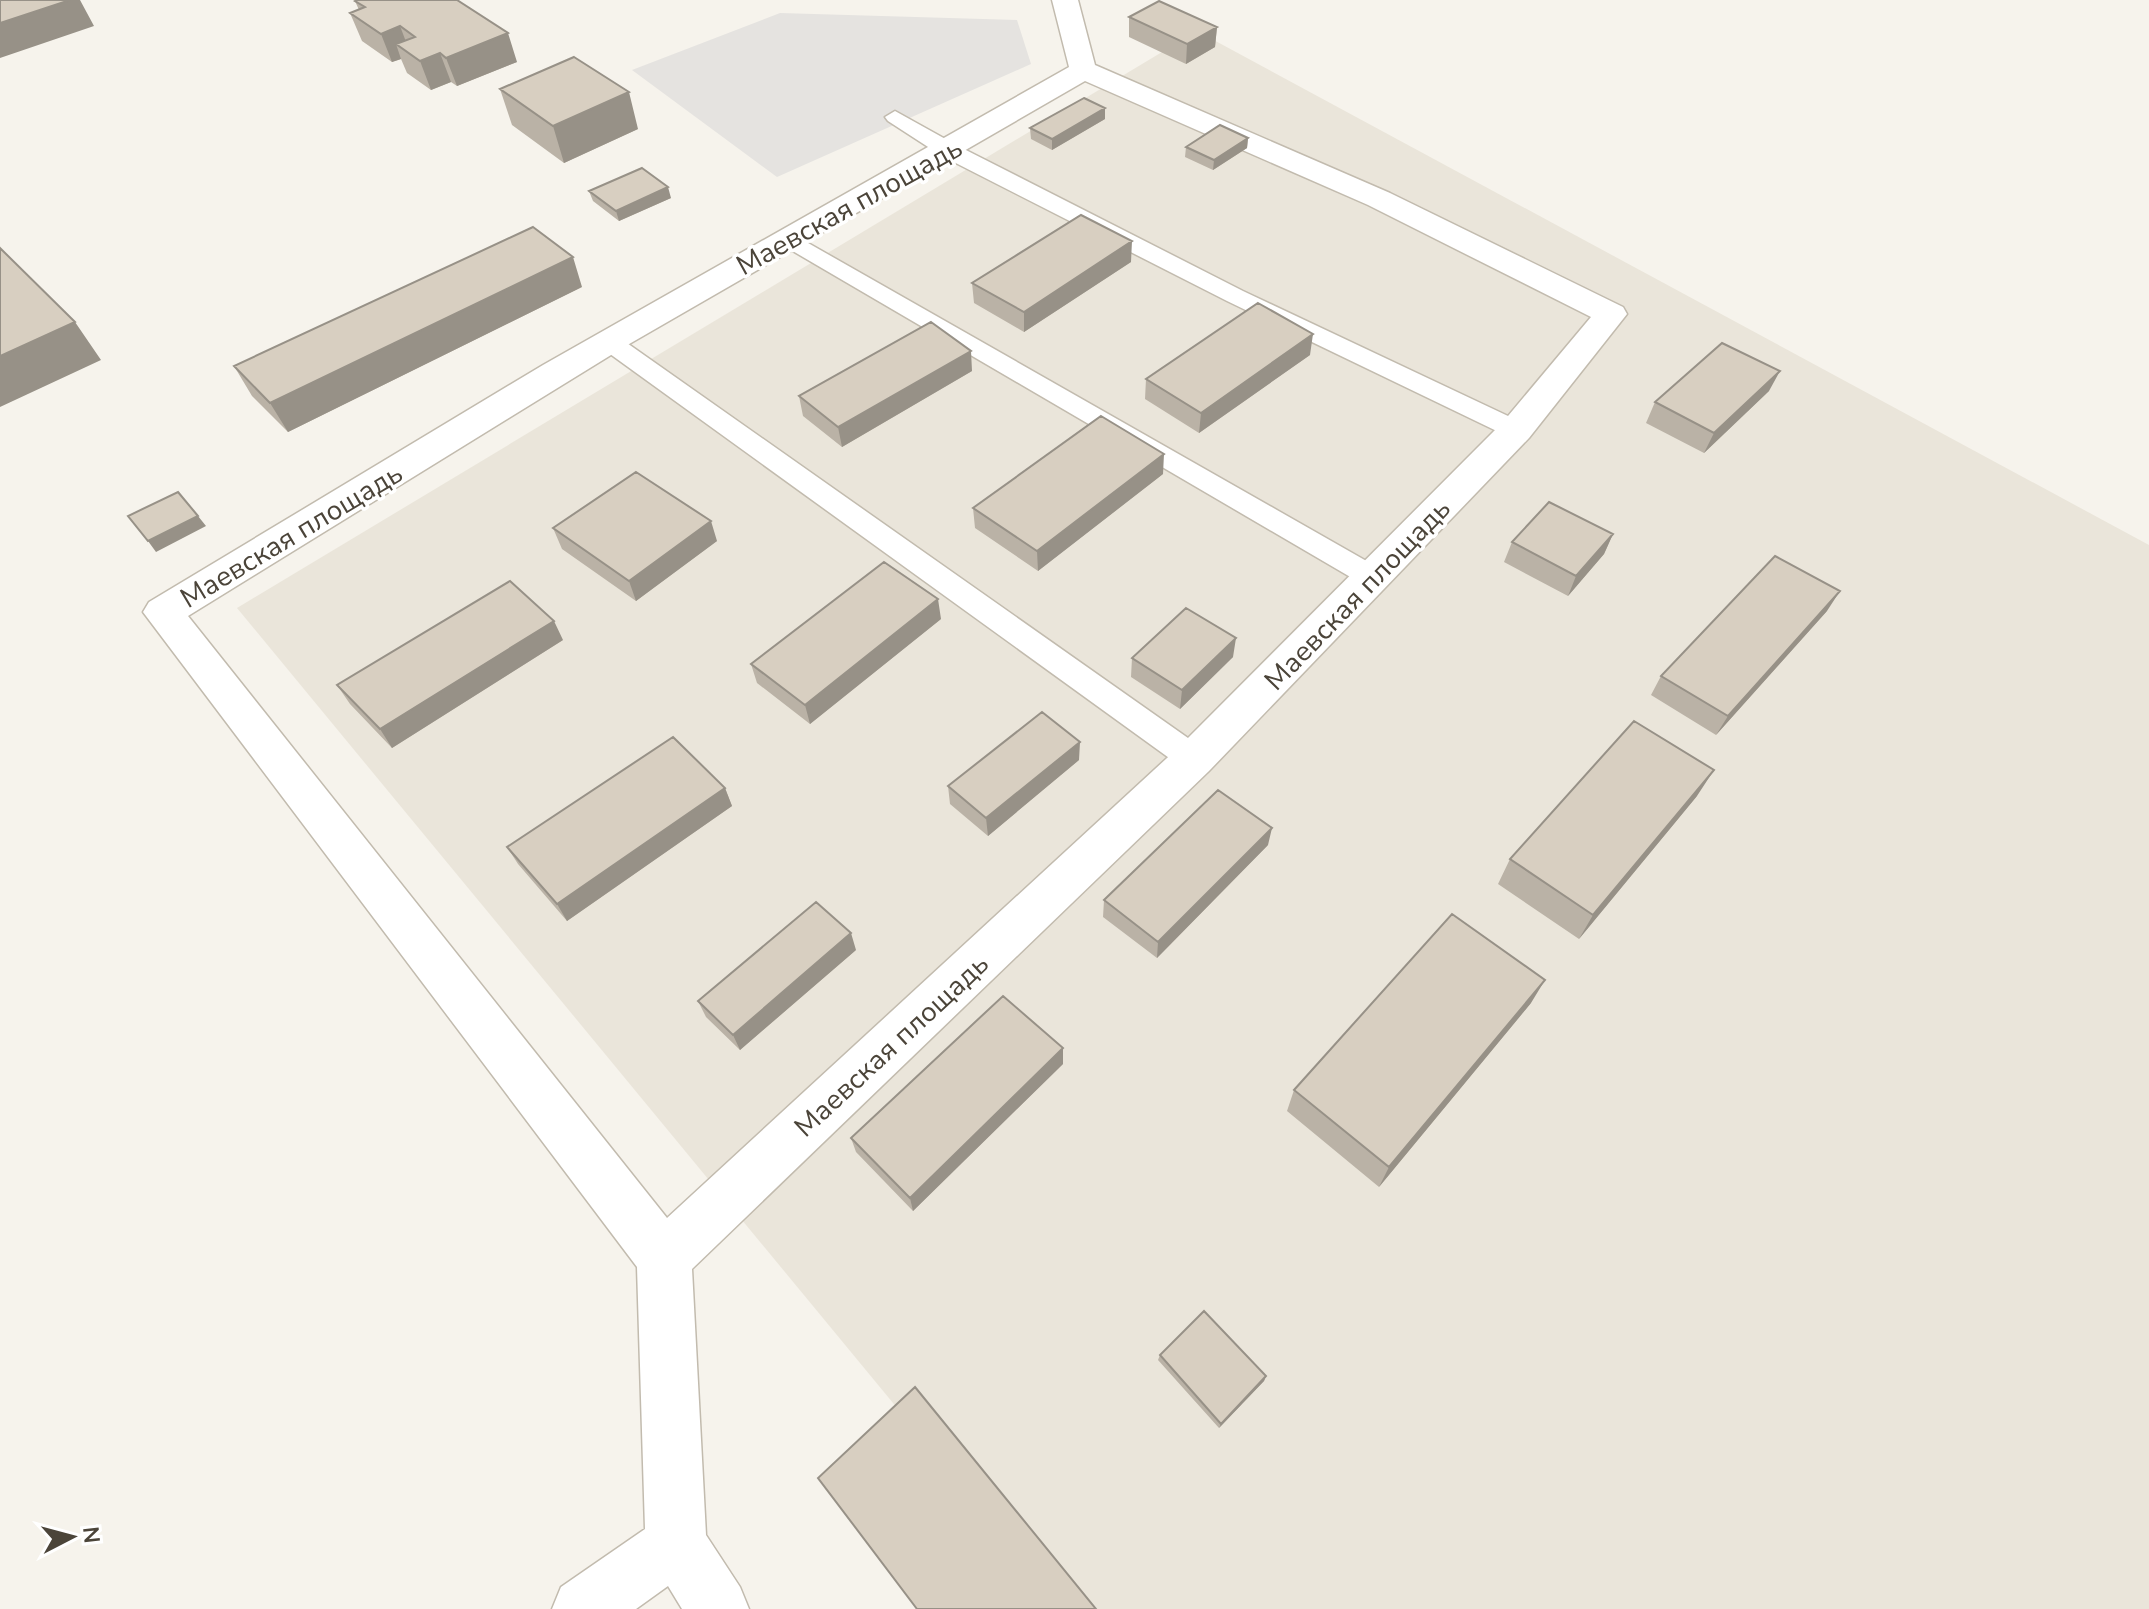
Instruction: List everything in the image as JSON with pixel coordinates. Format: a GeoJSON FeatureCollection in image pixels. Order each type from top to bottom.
{"type":"FeatureCollection","features":[{"type":"Feature","properties":{"kind":"street"},"geometry":{"type":"LineString","coordinates":[[1065,0],[1083,70]]}},
{"type":"Feature","properties":{"kind":"street","name":"Маевская площадь"},"geometry":{"type":"LineString","coordinates":[[1083,70],[1379,199],[1611,314],[1516,430],[1194,759],[664,1258],[163,612],[608,341],[787,238],[950,151],[1083,70]]}},
{"type":"Feature","properties":{"kind":"street"},"geometry":{"type":"LineString","coordinates":[[664,1258],[676,1544],[718,1609]]}},
{"type":"Feature","properties":{"kind":"street"},"geometry":{"type":"LineString","coordinates":[[583,1609],[676,1544]]}},
{"type":"Feature","properties":{"kind":"lane"},"geometry":{"type":"LineString","coordinates":[[895,117],[950,151],[1235,296],[1516,430]]}},
{"type":"Feature","properties":{"kind":"lane"},"geometry":{"type":"LineString","coordinates":[[787,238],[1374,578]]}},
{"type":"Feature","properties":{"kind":"lane"},"geometry":{"type":"LineString","coordinates":[[608,341],[1194,759]]}},
{"type":"Feature","properties":{"kind":"shaded area"},"geometry":{"type":"Polygon","coordinates":[[[780,13],[1017,20],[1031,64],[777,177],[632,70],[780,13]]]}},
{"type":"Feature","properties":{"kind":"shaded area"},"geometry":{"type":"Polygon","coordinates":[[[1197,31],[2149,545],[2149,1609],[1063,1609],[237,608],[1197,31]]]}},
{"type":"Feature","properties":{"kind":"building"},"geometry":{"type":"Polygon","coordinates":[[[0,0],[70,0],[0,23],[0,0]]]}},
{"type":"Feature","properties":{"kind":"building"},"geometry":{"type":"Polygon","coordinates":[[[357,0],[457,0],[508,33],[446,58],[440,53],[420,61],[396,44],[415,37],[400,26],[381,34],[350,13],[365,7],[357,0]]]}},
{"type":"Feature","properties":{"kind":"building"},"geometry":{"type":"Polygon","coordinates":[[[1159,1],[1217,27],[1187,44],[1129,17],[1159,1]]]}},
{"type":"Feature","properties":{"kind":"building"},"geometry":{"type":"Polygon","coordinates":[[[574,57],[629,92],[553,126],[500,89],[574,57]]]}},
{"type":"Feature","properties":{"kind":"building"},"geometry":{"type":"Polygon","coordinates":[[[1084,98],[1105,108],[1052,139],[1030,128],[1084,98]]]}},
{"type":"Feature","properties":{"kind":"building"},"geometry":{"type":"Polygon","coordinates":[[[1220,125],[1248,138],[1214,160],[1186,147],[1220,125]]]}},
{"type":"Feature","properties":{"kind":"building"},"geometry":{"type":"Polygon","coordinates":[[[642,168],[668,187],[616,211],[589,191],[642,168]]]}},
{"type":"Feature","properties":{"kind":"building"},"geometry":{"type":"Polygon","coordinates":[[[1081,215],[1132,241],[1024,312],[972,283],[1081,215]]]}},
{"type":"Feature","properties":{"kind":"building"},"geometry":{"type":"Polygon","coordinates":[[[533,227],[573,257],[270,403],[234,366],[533,227]]]}},
{"type":"Feature","properties":{"kind":"building"},"geometry":{"type":"Polygon","coordinates":[[[0,248],[75,322],[0,356],[0,248]]]}},
{"type":"Feature","properties":{"kind":"building"},"geometry":{"type":"Polygon","coordinates":[[[1258,303],[1313,334],[1201,413],[1146,379],[1258,303]]]}},
{"type":"Feature","properties":{"kind":"building"},"geometry":{"type":"Polygon","coordinates":[[[931,322],[971,351],[838,427],[799,396],[931,322]]]}},
{"type":"Feature","properties":{"kind":"building"},"geometry":{"type":"Polygon","coordinates":[[[1722,343],[1780,371],[1714,433],[1655,402],[1722,343]]]}},
{"type":"Feature","properties":{"kind":"building"},"geometry":{"type":"Polygon","coordinates":[[[1101,416],[1164,454],[1037,551],[973,508],[1101,416]]]}},
{"type":"Feature","properties":{"kind":"building"},"geometry":{"type":"Polygon","coordinates":[[[636,472],[711,521],[629,581],[553,528],[636,472]]]}},
{"type":"Feature","properties":{"kind":"building"},"geometry":{"type":"Polygon","coordinates":[[[178,492],[198,516],[148,541],[128,516],[178,492]]]}},
{"type":"Feature","properties":{"kind":"building"},"geometry":{"type":"Polygon","coordinates":[[[1549,502],[1613,534],[1576,576],[1512,542],[1549,502]]]}},
{"type":"Feature","properties":{"kind":"building"},"geometry":{"type":"Polygon","coordinates":[[[1775,556],[1840,591],[1728,716],[1661,676],[1775,556]]]}},
{"type":"Feature","properties":{"kind":"building"},"geometry":{"type":"Polygon","coordinates":[[[884,562],[938,599],[805,705],[751,664],[884,562]]]}},
{"type":"Feature","properties":{"kind":"building"},"geometry":{"type":"Polygon","coordinates":[[[510,581],[554,621],[380,729],[337,685],[510,581]]]}},
{"type":"Feature","properties":{"kind":"building"},"geometry":{"type":"Polygon","coordinates":[[[1186,608],[1236,638],[1182,690],[1132,658],[1186,608]]]}},
{"type":"Feature","properties":{"kind":"building"},"geometry":{"type":"Polygon","coordinates":[[[1042,712],[1080,742],[986,818],[948,786],[1042,712]]]}},
{"type":"Feature","properties":{"kind":"building"},"geometry":{"type":"Polygon","coordinates":[[[1634,721],[1714,770],[1593,915],[1510,859],[1634,721]]]}},
{"type":"Feature","properties":{"kind":"building"},"geometry":{"type":"Polygon","coordinates":[[[673,737],[725,788],[557,904],[507,847],[673,737]]]}},
{"type":"Feature","properties":{"kind":"building"},"geometry":{"type":"Polygon","coordinates":[[[1218,790],[1272,828],[1158,942],[1104,900],[1218,790]]]}},
{"type":"Feature","properties":{"kind":"building"},"geometry":{"type":"Polygon","coordinates":[[[816,902],[851,933],[733,1035],[698,1001],[816,902]]]}},
{"type":"Feature","properties":{"kind":"building"},"geometry":{"type":"Polygon","coordinates":[[[1452,914],[1545,980],[1389,1167],[1294,1090],[1452,914]]]}},
{"type":"Feature","properties":{"kind":"building"},"geometry":{"type":"Polygon","coordinates":[[[1003,996],[1063,1048],[910,1198],[851,1138],[1003,996]]]}},
{"type":"Feature","properties":{"kind":"building"},"geometry":{"type":"Polygon","coordinates":[[[1204,1311],[1266,1376],[1221,1424],[1160,1355],[1204,1311]]]}},
{"type":"Feature","properties":{"kind":"building"},"geometry":{"type":"Polygon","coordinates":[[[915,1387],[1096,1609],[917,1609],[818,1478],[915,1387]]]}}]}
